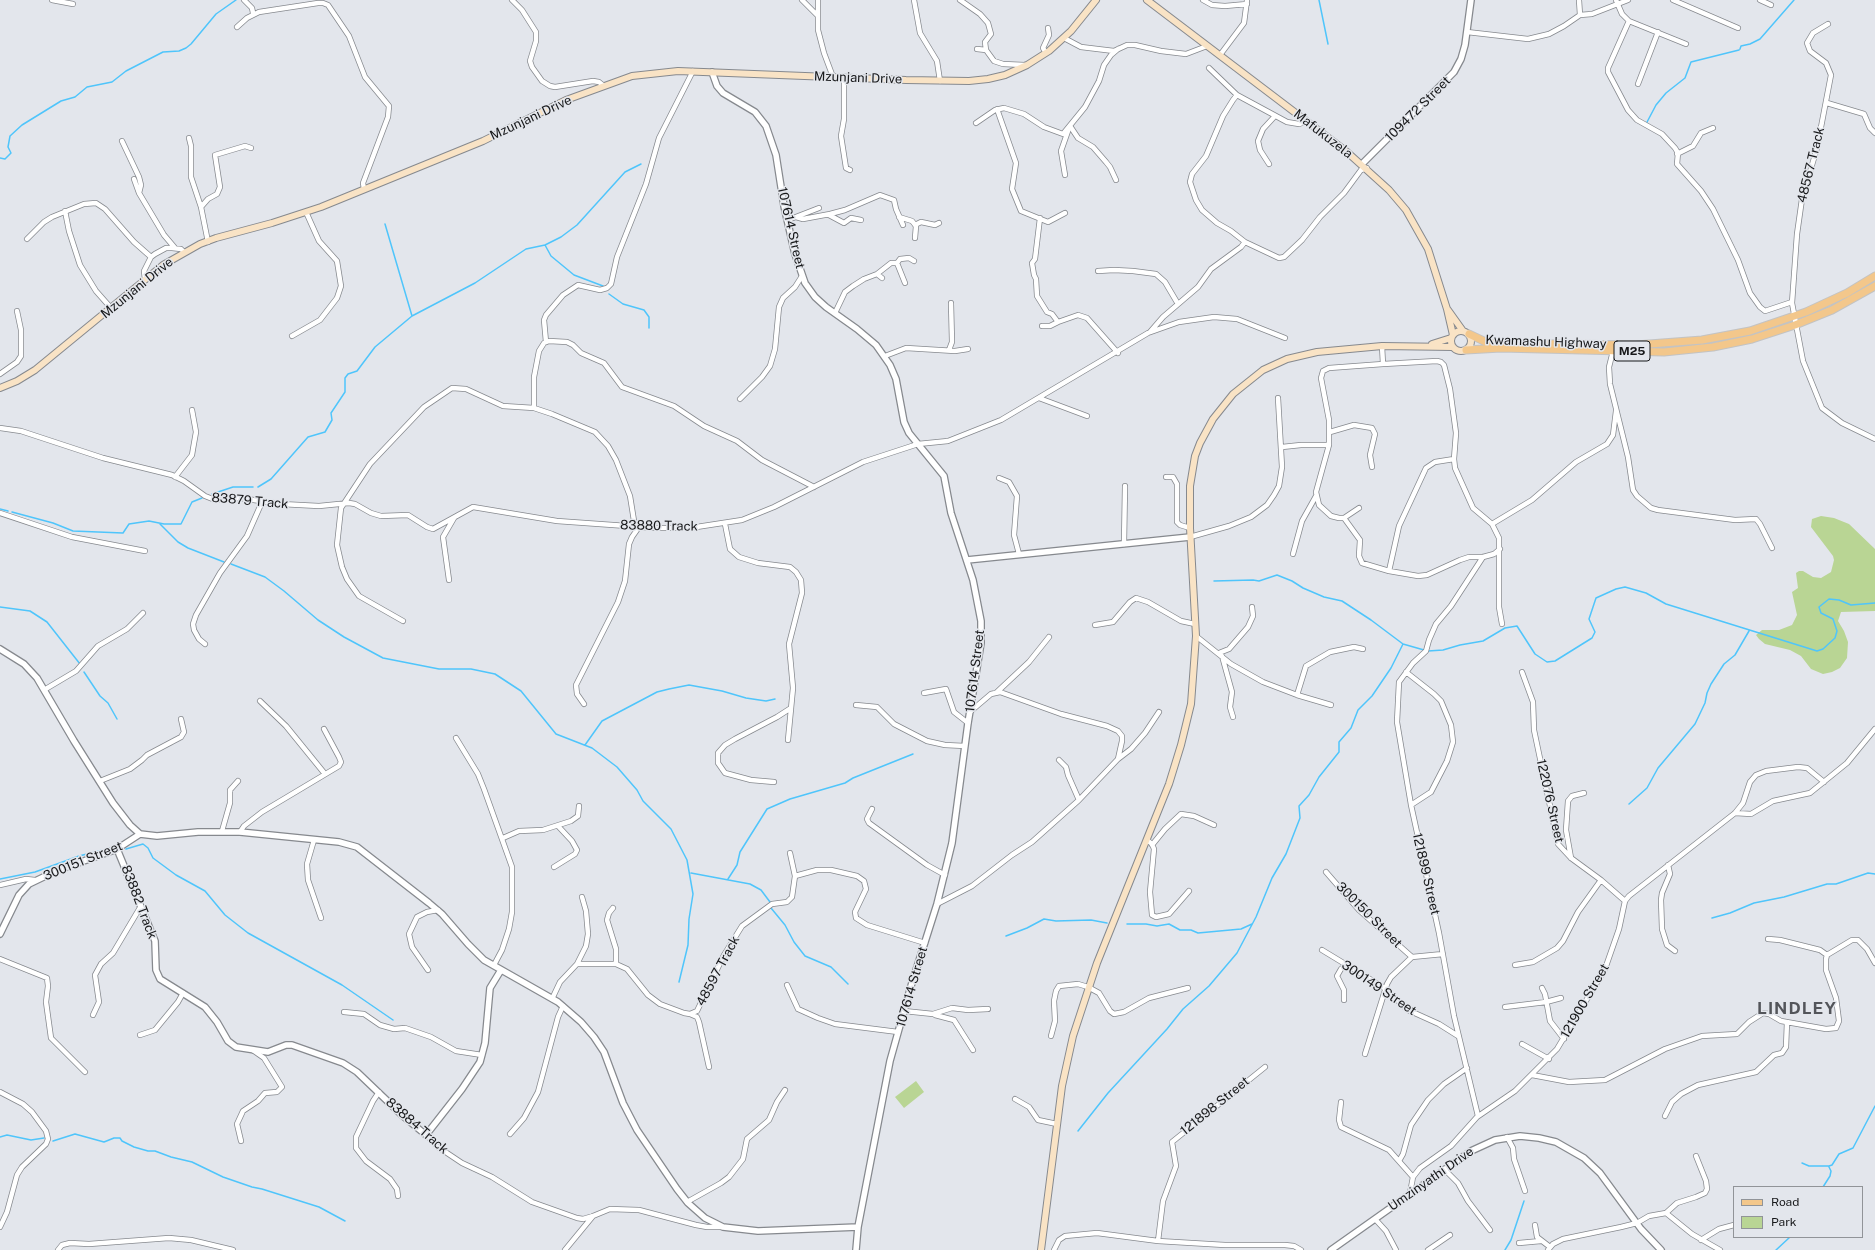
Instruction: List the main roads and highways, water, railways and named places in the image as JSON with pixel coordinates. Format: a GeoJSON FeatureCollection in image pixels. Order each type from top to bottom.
{"type":"FeatureCollection","features":[{"type":"Feature","properties":{"kind":"main road","name":"Mzunjani Drive"},"geometry":{"type":"LineString","coordinates":[[0,388],[17,381],[35,370],[144,280],[184,252],[216,238],[306,212],[482,141],[566,100],[604,86],[638,75],[666,71],[940,81],[970,81],[988,79],[1005,75],[1027,65],[1046,53],[1064,38],[1096,0]]}},
{"type":"Feature","properties":{"kind":"main road","name":"Mafukuzela"},"geometry":{"type":"LineString","coordinates":[[1147,0],[1308,121],[1367,168],[1390,190],[1406,210],[1428,249],[1447,309]]}},
{"type":"Feature","properties":{"kind":"main road","name":"Kwamashu Highway"},"geometry":{"type":"LineString","coordinates":[[1447,309],[1466,333],[1488,343],[1606,345],[1674,343],[1702,340],[1750,331],[1794,317],[1831,301],[1875,276]]}},
{"type":"Feature","properties":{"kind":"main road","name":"Kwamashu Highway"},"geometry":{"type":"LineString","coordinates":[[1466,350],[1664,352],[1698,349],[1752,339],[1795,325],[1832,310],[1875,286]]}},
{"type":"Feature","properties":{"kind":"main road"},"geometry":{"type":"LineString","coordinates":[[1447,309],[1453,347]]}},
{"type":"Feature","properties":{"kind":"main road","name":"M25"},"geometry":{"type":"LineString","coordinates":[[1411,346],[1437,344],[1457,332],[1466,333]]}},
{"type":"Feature","properties":{"kind":"main road"},"geometry":{"type":"LineString","coordinates":[[1466,333],[1471,344],[1466,350]]}},
{"type":"Feature","properties":{"kind":"main road","name":"M25"},"geometry":{"type":"LineString","coordinates":[[1041,1250],[1062,1086],[1073,1036],[1088,987],[1168,784],[1181,745],[1191,704],[1196,636],[1195,594],[1190,537],[1190,486],[1195,456],[1206,431],[1222,406],[1233,394],[1263,370],[1287,359],[1317,352],[1382,346],[1453,347],[1459,351],[1466,350]]}},
{"type":"Feature","properties":{"kind":"waterway"},"geometry":{"type":"LineString","coordinates":[[0,158],[5,159],[11,153],[8,147],[10,136],[22,125],[61,101],[75,97],[87,87],[112,82],[126,71],[163,52],[179,51],[186,48],[216,14],[236,0]]}},
{"type":"Feature","properties":{"kind":"waterway"},"geometry":{"type":"LineString","coordinates":[[1319,0],[1328,44]]}},
{"type":"Feature","properties":{"kind":"waterway"},"geometry":{"type":"LineString","coordinates":[[1740,49],[1741,46],[1750,44],[1760,39],[1794,0]]}},
{"type":"Feature","properties":{"kind":"waterway"},"geometry":{"type":"LineString","coordinates":[[1646,124],[1656,105],[1666,93],[1685,78],[1691,62],[1739,50]]}},
{"type":"Feature","properties":{"kind":"waterway"},"geometry":{"type":"LineString","coordinates":[[258,487],[271,479],[308,437],[325,432],[332,420],[331,413],[345,392],[345,378],[348,374],[357,371],[375,347],[412,316],[475,283],[526,249],[545,245],[561,237],[577,225],[625,172],[641,164]]}},
{"type":"Feature","properties":{"kind":"waterway"},"geometry":{"type":"LineString","coordinates":[[385,224],[412,316]]}},
{"type":"Feature","properties":{"kind":"waterway"},"geometry":{"type":"LineString","coordinates":[[545,245],[551,256],[574,275],[603,286]]}},
{"type":"Feature","properties":{"kind":"waterway"},"geometry":{"type":"LineString","coordinates":[[609,294],[623,304],[644,310],[649,317],[649,328]]}},
{"type":"Feature","properties":{"kind":"waterway"},"geometry":{"type":"LineString","coordinates":[[212,494],[233,487],[253,487]]}},
{"type":"Feature","properties":{"kind":"waterway"},"geometry":{"type":"LineString","coordinates":[[12,512],[53,523],[73,531],[123,533],[129,524],[149,521],[164,524],[181,524],[192,502],[202,498]]}},
{"type":"Feature","properties":{"kind":"waterway"},"geometry":{"type":"LineString","coordinates":[[0,509],[8,511]]}},
{"type":"Feature","properties":{"kind":"waterway"},"geometry":{"type":"LineString","coordinates":[[160,524],[178,542],[188,548],[224,562]]}},
{"type":"Feature","properties":{"kind":"waterway"},"geometry":{"type":"LineString","coordinates":[[231,564],[265,577],[318,620],[344,637],[383,658],[439,669],[471,669],[495,674],[521,691],[556,734],[592,748],[617,767],[637,790],[643,801],[671,829],[687,860],[693,894],[689,919],[688,945],[679,982]]}},
{"type":"Feature","properties":{"kind":"waterway"},"geometry":{"type":"LineString","coordinates":[[1214,581],[1259,581],[1277,575],[1324,597],[1342,601],[1403,644],[1424,650]]}},
{"type":"Feature","properties":{"kind":"waterway"},"geometry":{"type":"LineString","coordinates":[[1428,651],[1443,650],[1483,641],[1505,628],[1517,626],[1535,654],[1547,662],[1555,661],[1592,638],[1595,632],[1589,619],[1596,598],[1616,589],[1625,587],[1646,593],[1666,604],[1817,651],[1823,649],[1835,638],[1837,631],[1833,619],[1821,613],[1819,607],[1829,599],[1839,600],[1851,605],[1875,603]]}},
{"type":"Feature","properties":{"kind":"waterway"},"geometry":{"type":"LineString","coordinates":[[0,607],[30,611],[47,622],[80,664]]}},
{"type":"Feature","properties":{"kind":"waterway"},"geometry":{"type":"LineString","coordinates":[[1629,804],[1647,788],[1658,768],[1695,724],[1705,703],[1711,684],[1724,664],[1735,655],[1749,631]]}},
{"type":"Feature","properties":{"kind":"waterway"},"geometry":{"type":"LineString","coordinates":[[1078,1131],[1108,1093],[1167,1029],[1183,1009],[1209,986],[1237,953],[1256,917],[1272,878],[1286,854],[1300,818],[1299,806],[1309,795],[1319,777],[1339,752],[1339,742],[1351,728],[1358,710],[1372,696],[1391,668],[1403,644]]}},
{"type":"Feature","properties":{"kind":"waterway"},"geometry":{"type":"LineString","coordinates":[[84,672],[100,696],[108,703],[117,719]]}},
{"type":"Feature","properties":{"kind":"waterway"},"geometry":{"type":"LineString","coordinates":[[585,745],[602,721],[657,692],[669,689],[689,685],[722,691],[746,698],[766,701],[775,699]]}},
{"type":"Feature","properties":{"kind":"waterway"},"geometry":{"type":"LineString","coordinates":[[728,879],[737,865],[740,852],[767,809],[790,799],[845,783],[853,778],[913,754]]}},
{"type":"Feature","properties":{"kind":"waterway"},"geometry":{"type":"LineString","coordinates":[[126,849],[143,844],[148,848],[153,858],[176,875],[205,891],[225,915],[248,933],[342,985],[393,1020]]}},
{"type":"Feature","properties":{"kind":"waterway"},"geometry":{"type":"LineString","coordinates":[[0,879],[35,872],[79,856],[111,848]]}},
{"type":"Feature","properties":{"kind":"waterway"},"geometry":{"type":"LineString","coordinates":[[691,873],[750,884],[761,890],[770,902]]}},
{"type":"Feature","properties":{"kind":"waterway"},"geometry":{"type":"LineString","coordinates":[[1712,918],[1730,913],[1754,903],[1784,897],[1827,884],[1836,884],[1868,873],[1875,874]]}},
{"type":"Feature","properties":{"kind":"waterway"},"geometry":{"type":"LineString","coordinates":[[771,908],[785,925],[794,942],[805,956],[831,967],[848,984]]}},
{"type":"Feature","properties":{"kind":"waterway"},"geometry":{"type":"LineString","coordinates":[[1006,936],[1027,928],[1044,919],[1056,921],[1091,920],[1107,923]]}},
{"type":"Feature","properties":{"kind":"waterway"},"geometry":{"type":"LineString","coordinates":[[1127,924],[1146,924],[1157,926],[1169,924],[1180,930],[1191,930],[1198,933],[1241,929],[1252,924]]}},
{"type":"Feature","properties":{"kind":"waterway"},"geometry":{"type":"LineString","coordinates":[[1802,1163],[1809,1166],[1832,1165],[1839,1154],[1853,1148],[1875,1106]]}},
{"type":"Feature","properties":{"kind":"waterway"},"geometry":{"type":"LineString","coordinates":[[53,1141],[75,1134],[104,1142],[114,1138],[120,1138],[122,1141],[134,1147],[148,1151],[155,1151],[192,1162],[223,1177],[319,1207],[345,1221]]}},
{"type":"Feature","properties":{"kind":"waterway"},"geometry":{"type":"LineString","coordinates":[[0,1137],[7,1135],[31,1140],[44,1138]]}},
{"type":"Feature","properties":{"kind":"waterway"},"geometry":{"type":"LineString","coordinates":[[1824,1186],[1830,1176],[1831,1171],[1829,1167]]}},
{"type":"Feature","properties":{"kind":"waterway"},"geometry":{"type":"LineString","coordinates":[[1505,1250],[1511,1240],[1524,1201]]}},
{"type":"Feature","properties":{"kind":"waterway"},"geometry":{"type":"LineString","coordinates":[[1776,1250],[1789,1238]]}},
{"type":"Feature","properties":{"kind":"district","name":"LINDLEY"},"geometry":{"type":"Point","coordinates":[1797,1009]}}]}
